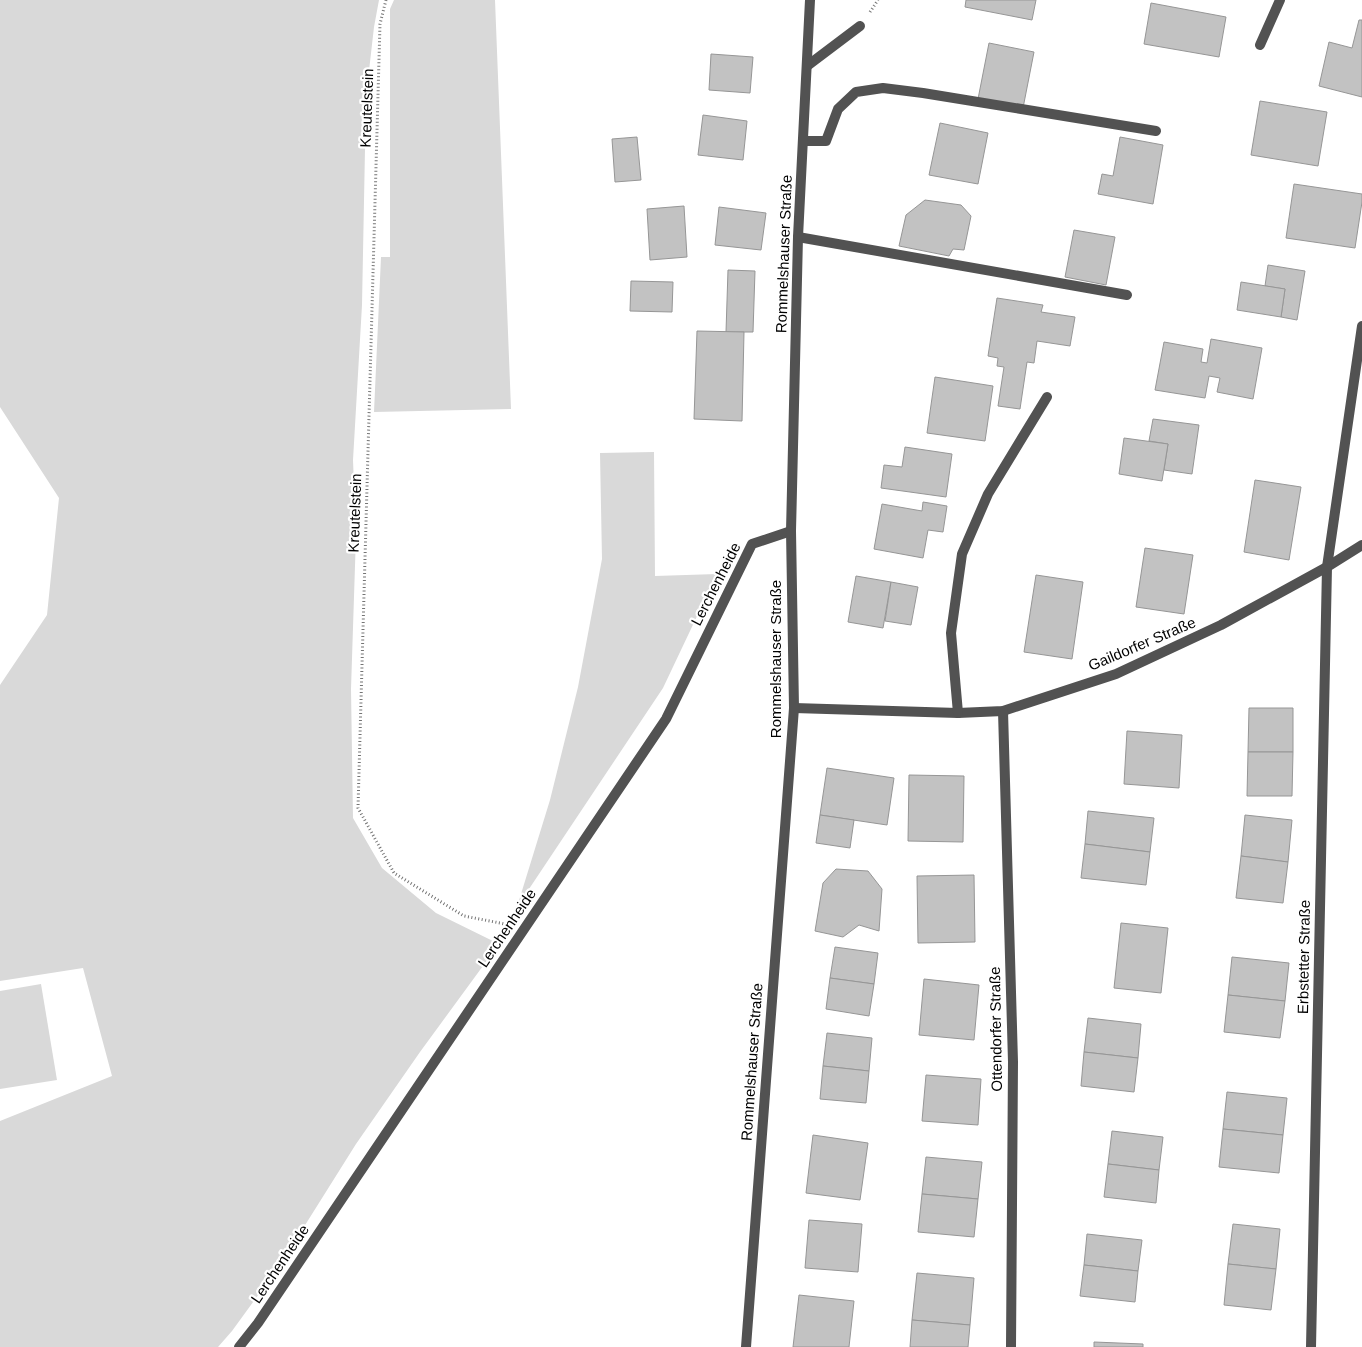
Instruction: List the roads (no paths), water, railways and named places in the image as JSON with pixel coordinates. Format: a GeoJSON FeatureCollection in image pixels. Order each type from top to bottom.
{"type":"FeatureCollection","features":[{"type":"Feature","properties":{"kind":"street","name":"Rommelshauser Straße"},"geometry":{"type":"LineString","coordinates":[[746,1347],[794,708],[791,531],[798,237],[810,0]]}},
{"type":"Feature","properties":{"kind":"street"},"geometry":{"type":"LineString","coordinates":[[1260,44],[1280,0]]}},
{"type":"Feature","properties":{"kind":"street"},"geometry":{"type":"LineString","coordinates":[[807,66],[860,26]]}},
{"type":"Feature","properties":{"kind":"street"},"geometry":{"type":"LineString","coordinates":[[803,141],[826,141],[838,109],[844,103],[856,92],[883,88],[933,94],[1156,131]]}},
{"type":"Feature","properties":{"kind":"street"},"geometry":{"type":"LineString","coordinates":[[798,237],[1127,295]]}},
{"type":"Feature","properties":{"kind":"street"},"geometry":{"type":"LineString","coordinates":[[1326,567],[1362,326]]}},
{"type":"Feature","properties":{"kind":"street"},"geometry":{"type":"LineString","coordinates":[[958,713],[951,634],[962,554],[988,494],[1047,397]]}},
{"type":"Feature","properties":{"kind":"street","name":"Lerchenheide"},"geometry":{"type":"LineString","coordinates":[[239,1347],[258,1323],[666,719],[752,544],[791,531]]}},
{"type":"Feature","properties":{"kind":"street","name":"Gaildorfer Straße"},"geometry":{"type":"LineString","coordinates":[[794,708],[958,713],[1003,711],[1116,674],[1221,625],[1362,545]]}},
{"type":"Feature","properties":{"kind":"street","name":"Erbstetter Straße"},"geometry":{"type":"LineString","coordinates":[[1311,1347],[1326,567]]}},
{"type":"Feature","properties":{"kind":"street","name":"Ottendorfer Straße"},"geometry":{"type":"LineString","coordinates":[[1003,711],[1013,1062],[1011,1347]]}}]}
